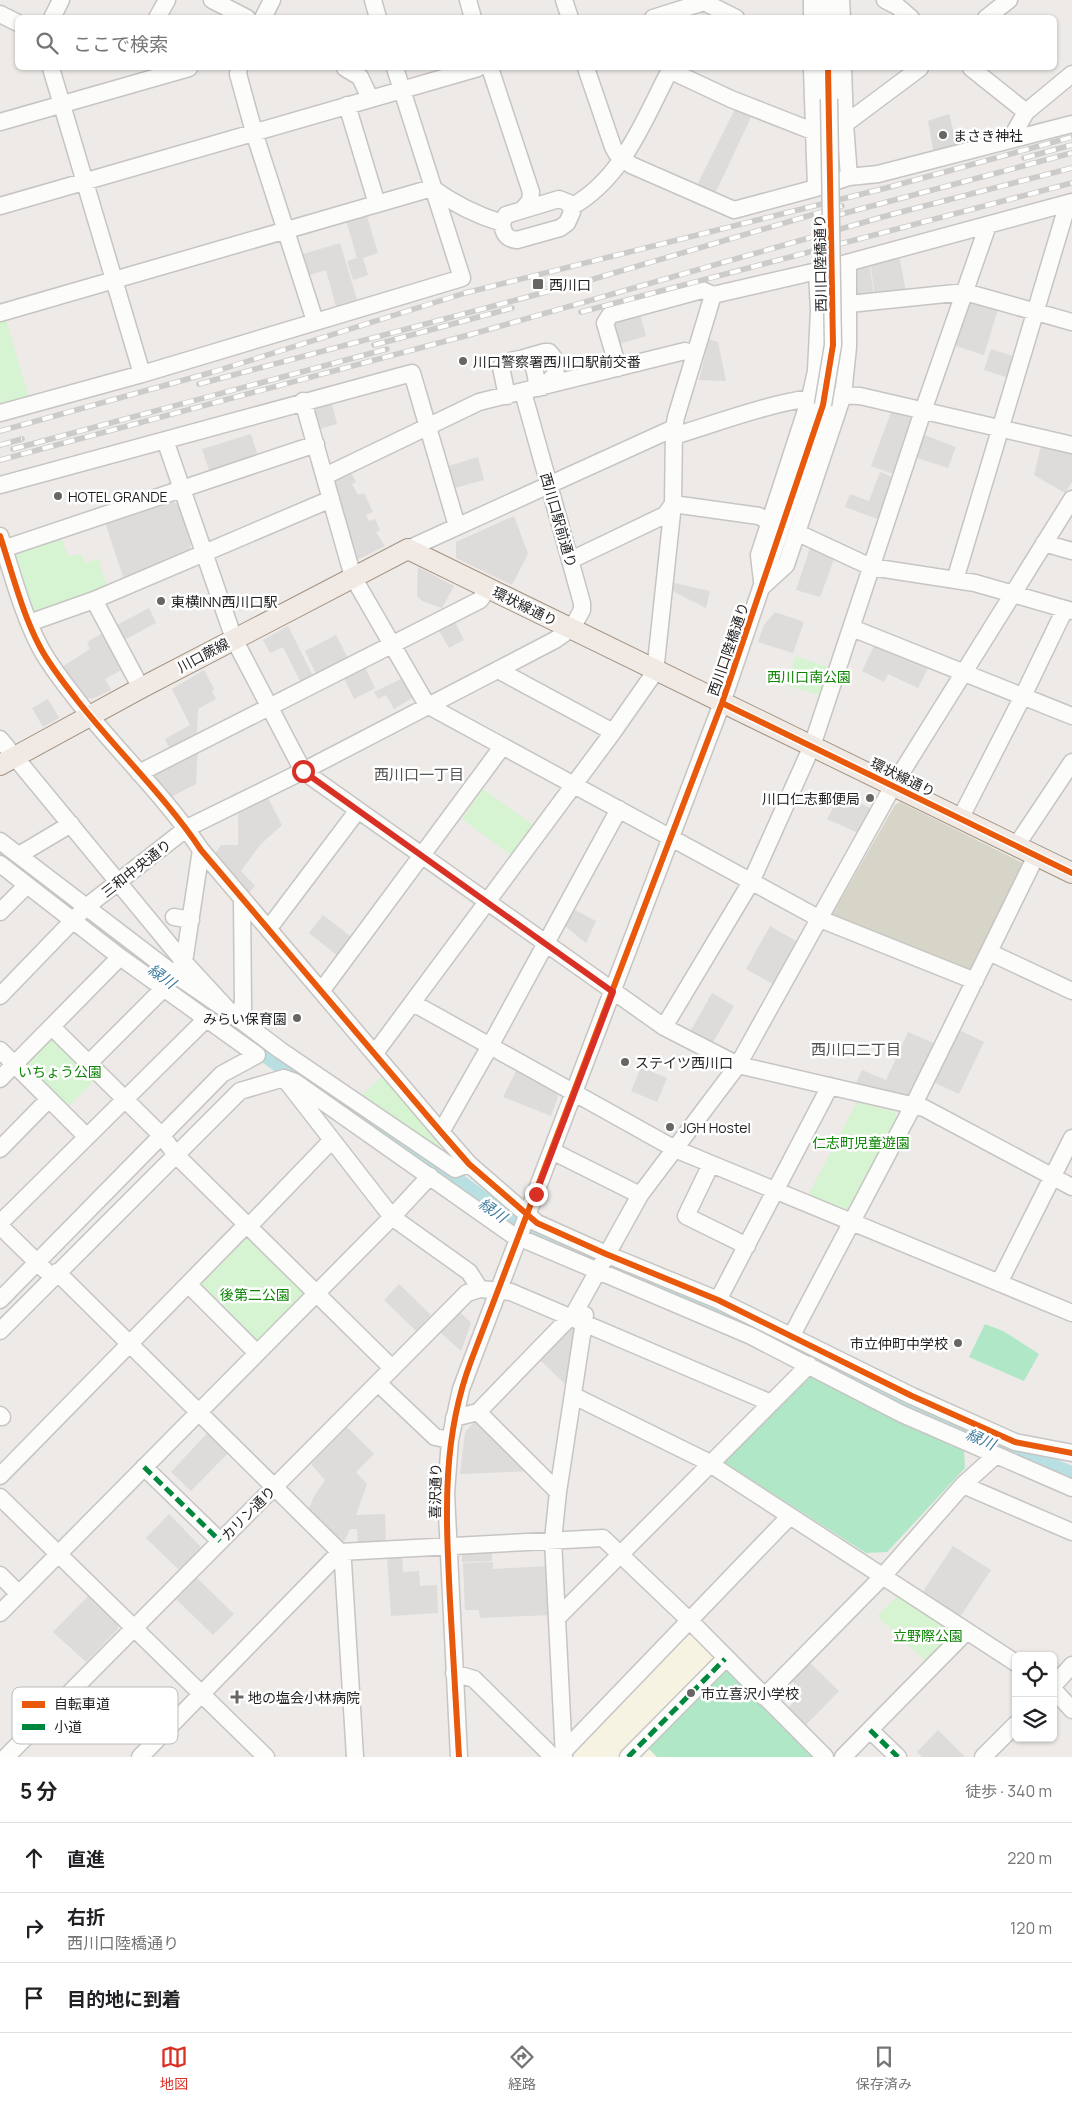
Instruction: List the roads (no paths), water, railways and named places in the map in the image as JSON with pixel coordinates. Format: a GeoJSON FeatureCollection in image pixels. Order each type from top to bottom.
{"type":"FeatureCollection","features":[{"type":"Feature","properties":{"kind":"main road","name":"川口蕨線"},"geometry":{"type":"LineString","coordinates":[[7,761],[141,688],[408,549]]}},
{"type":"Feature","properties":{"kind":"main road","name":"環状線通り"},"geometry":{"type":"LineString","coordinates":[[408,549],[572,628],[655,672],[812,746],[1072,873]]}},
{"type":"Feature","properties":{"kind":"street"},"geometry":{"type":"LineString","coordinates":[[54,15],[61,0]]}},
{"type":"Feature","properties":{"kind":"street"},"geometry":{"type":"LineString","coordinates":[[159,15],[167,0]]}},
{"type":"Feature","properties":{"kind":"street"},"geometry":{"type":"LineString","coordinates":[[212,0],[241,15]]}},
{"type":"Feature","properties":{"kind":"street"},"geometry":{"type":"LineString","coordinates":[[264,15],[272,0]]}},
{"type":"Feature","properties":{"kind":"street"},"geometry":{"type":"LineString","coordinates":[[372,0],[377,15]]}},
{"type":"Feature","properties":{"kind":"street"},"geometry":{"type":"LineString","coordinates":[[468,0],[473,15]]}},
{"type":"Feature","properties":{"kind":"street"},"geometry":{"type":"LineString","coordinates":[[564,0],[569,15]]}},
{"type":"Feature","properties":{"kind":"street"},"geometry":{"type":"LineString","coordinates":[[812,0],[812,15]]}},
{"type":"Feature","properties":{"kind":"street"},"geometry":{"type":"LineString","coordinates":[[827,0],[827,15]]}},
{"type":"Feature","properties":{"kind":"street"},"geometry":{"type":"LineString","coordinates":[[841,0],[842,15]]}},
{"type":"Feature","properties":{"kind":"street"},"geometry":{"type":"LineString","coordinates":[[990,15],[1009,0]]}},
{"type":"Feature","properties":{"kind":"street"},"geometry":{"type":"LineString","coordinates":[[698,15],[705,1]]}},
{"type":"Feature","properties":{"kind":"street"},"geometry":{"type":"LineString","coordinates":[[662,15],[705,1],[731,15]]}},
{"type":"Feature","properties":{"kind":"street"},"geometry":{"type":"LineString","coordinates":[[894,2],[908,15]]}},
{"type":"Feature","properties":{"kind":"street"},"geometry":{"type":"LineString","coordinates":[[0,14],[15,22]]}},
{"type":"Feature","properties":{"kind":"street"},"geometry":{"type":"LineString","coordinates":[[52,70],[142,374]]}},
{"type":"Feature","properties":{"kind":"street"},"geometry":{"type":"LineString","coordinates":[[0,122],[62,104],[148,73],[173,70]]}},
{"type":"Feature","properties":{"kind":"street"},"geometry":{"type":"LineString","coordinates":[[239,70],[238,74],[254,132],[315,321]]}},
{"type":"Feature","properties":{"kind":"street"},"geometry":{"type":"LineString","coordinates":[[348,70],[360,77],[370,98]]}},
{"type":"Feature","properties":{"kind":"street"},"geometry":{"type":"LineString","coordinates":[[0,413],[142,374],[462,278],[396,70]]}},
{"type":"Feature","properties":{"kind":"street"},"geometry":{"type":"LineString","coordinates":[[0,206],[402,88],[470,70]]}},
{"type":"Feature","properties":{"kind":"street"},"geometry":{"type":"LineString","coordinates":[[491,70],[529,187],[530,200],[523,209]]}},
{"type":"Feature","properties":{"kind":"street"},"geometry":{"type":"LineString","coordinates":[[587,70],[613,147],[623,160],[734,210],[849,177],[878,174],[1072,124]]}},
{"type":"Feature","properties":{"kind":"street"},"geometry":{"type":"LineString","coordinates":[[571,207],[586,198],[623,160],[669,70]]}},
{"type":"Feature","properties":{"kind":"street"},"geometry":{"type":"LineString","coordinates":[[672,70],[731,99],[814,132],[844,124],[917,70]]}},
{"type":"Feature","properties":{"kind":"street"},"geometry":{"type":"LineString","coordinates":[[812,70],[816,188]]}},
{"type":"Feature","properties":{"kind":"street","name":"西川口陸橋通り"},"geometry":{"type":"LineString","coordinates":[[519,1237],[722,703],[763,586],[833,345],[828,70]]}},
{"type":"Feature","properties":{"kind":"street"},"geometry":{"type":"LineString","coordinates":[[843,70],[844,124],[849,177]]}},
{"type":"Feature","properties":{"kind":"street"},"geometry":{"type":"LineString","coordinates":[[974,70],[1026,112]]}},
{"type":"Feature","properties":{"kind":"street"},"geometry":{"type":"LineString","coordinates":[[1010,140],[1026,112],[1072,74]]}},
{"type":"Feature","properties":{"kind":"street"},"geometry":{"type":"LineString","coordinates":[[347,105],[377,204]]}},
{"type":"Feature","properties":{"kind":"street"},"geometry":{"type":"LineString","coordinates":[[529,187],[538,199],[547,202]]}},
{"type":"Feature","properties":{"kind":"street"},"geometry":{"type":"LineString","coordinates":[[0,313],[432,188]]}},
{"type":"Feature","properties":{"kind":"street"},"geometry":{"type":"LineString","coordinates":[[432,188],[450,201],[481,216],[502,223]]}},
{"type":"Feature","properties":{"kind":"street"},"geometry":{"type":"LineString","coordinates":[[559,199],[565,201],[571,207],[570,218],[567,224],[560,228],[517,240],[512,240],[505,234],[502,223],[506,216],[523,209],[559,199]]}},
{"type":"Feature","properties":{"kind":"street"},"geometry":{"type":"LineString","coordinates":[[618,368],[605,323],[610,315],[702,290],[713,295],[817,271],[1070,203],[1065,242],[1035,311],[955,580]]}},
{"type":"Feature","properties":{"kind":"street"},"geometry":{"type":"LineString","coordinates":[[664,1028],[751,882],[812,746],[923,411],[988,225]]}},
{"type":"Feature","properties":{"kind":"street"},"geometry":{"type":"LineString","coordinates":[[763,586],[786,565],[843,395],[848,348],[848,263]]}},
{"type":"Feature","properties":{"kind":"street"},"geometry":{"type":"LineString","coordinates":[[763,586],[759,555],[769,522],[817,402],[816,371],[819,338],[817,271]]}},
{"type":"Feature","properties":{"kind":"street"},"geometry":{"type":"LineString","coordinates":[[849,304],[965,292],[1072,322]]}},
{"type":"Feature","properties":{"kind":"street"},"geometry":{"type":"LineString","coordinates":[[375,1053],[488,903],[655,672],[673,504],[676,417],[713,295]]}},
{"type":"Feature","properties":{"kind":"street"},"geometry":{"type":"LineString","coordinates":[[325,476],[428,426],[485,401],[685,351],[695,354]]}},
{"type":"Feature","properties":{"kind":"street"},"geometry":{"type":"LineString","coordinates":[[507,396],[501,367],[506,362],[545,352],[551,354],[556,374],[535,389]]}},
{"type":"Feature","properties":{"kind":"street"},"geometry":{"type":"LineString","coordinates":[[0,485],[303,401],[412,373],[457,526]]}},
{"type":"Feature","properties":{"kind":"street","name":"西川口駅前通り"},"geometry":{"type":"LineString","coordinates":[[535,389],[528,410],[582,603],[582,610],[572,628]]}},
{"type":"Feature","properties":{"kind":"street"},"geometry":{"type":"LineString","coordinates":[[408,549],[549,484],[674,432],[790,402],[817,402],[843,395],[860,396],[1072,445]]}},
{"type":"Feature","properties":{"kind":"street"},"geometry":{"type":"LineString","coordinates":[[303,401],[353,577],[428,705],[502,747],[820,918],[974,981]]}},
{"type":"Feature","properties":{"kind":"street"},"geometry":{"type":"LineString","coordinates":[[165,440],[234,639],[303,771],[664,1028],[738,1065],[924,1108],[1072,1187]]}},
{"type":"Feature","properties":{"kind":"street"},"geometry":{"type":"LineString","coordinates":[[316,444],[181,489],[1,545],[29,623],[40,647],[58,676],[90,717],[187,828],[201,850],[441,1132],[469,1164],[527,1216],[537,1223],[605,1255],[718,1300],[920,1400],[1015,1442],[1072,1453]]}},
{"type":"Feature","properties":{"kind":"street"},"geometry":{"type":"LineString","coordinates":[[29,623],[94,600],[331,499]]}},
{"type":"Feature","properties":{"kind":"street"},"geometry":{"type":"LineString","coordinates":[[560,1755],[553,1540],[558,1492],[574,1396],[577,1321],[594,1276],[640,1195],[738,1065],[894,786],[1072,499]]}},
{"type":"Feature","properties":{"kind":"street"},"geometry":{"type":"LineString","coordinates":[[673,504],[759,516],[769,522]]}},
{"type":"Feature","properties":{"kind":"street"},"geometry":{"type":"LineString","coordinates":[[571,560],[665,515],[673,504]]}},
{"type":"Feature","properties":{"kind":"street"},"geometry":{"type":"LineString","coordinates":[[798,533],[871,567],[975,583],[1068,610],[960,819]]}},
{"type":"Feature","properties":{"kind":"street"},"geometry":{"type":"LineString","coordinates":[[1044,543],[1072,551]]}},
{"type":"Feature","properties":{"kind":"street"},"geometry":{"type":"LineString","coordinates":[[139,773],[480,600],[488,588]]}},
{"type":"Feature","properties":{"kind":"street"},"geometry":{"type":"LineString","coordinates":[[94,600],[141,688]]}},
{"type":"Feature","properties":{"kind":"street","name":"三和中央通り"},"geometry":{"type":"LineString","coordinates":[[74,921],[86,907],[187,828],[303,771],[498,670],[555,640],[572,628]]}},
{"type":"Feature","properties":{"kind":"street"},"geometry":{"type":"LineString","coordinates":[[852,628],[1072,716]]}},
{"type":"Feature","properties":{"kind":"street"},"geometry":{"type":"LineString","coordinates":[[498,670],[613,732]]}},
{"type":"Feature","properties":{"kind":"street"},"geometry":{"type":"LineString","coordinates":[[0,739],[7,761],[70,824],[119,882],[179,968]]}},
{"type":"Feature","properties":{"kind":"street"},"geometry":{"type":"LineString","coordinates":[[322,990],[502,747]]}},
{"type":"Feature","properties":{"kind":"street"},"geometry":{"type":"LineString","coordinates":[[1016,846],[1072,762]]}},
{"type":"Feature","properties":{"kind":"street"},"geometry":{"type":"LineString","coordinates":[[441,1132],[619,809]]}},
{"type":"Feature","properties":{"kind":"street"},"geometry":{"type":"LineString","coordinates":[[269,928],[358,810]]}},
{"type":"Feature","properties":{"kind":"street"},"geometry":{"type":"LineString","coordinates":[[19,856],[70,824]]}},
{"type":"Feature","properties":{"kind":"street"},"geometry":{"type":"LineString","coordinates":[[0,841],[86,907],[179,968],[280,1050],[455,1169],[469,1164]]}},
{"type":"Feature","properties":{"kind":"street"},"geometry":{"type":"LineString","coordinates":[[89,1064],[164,988],[179,968],[191,920],[201,850]]}},
{"type":"Feature","properties":{"kind":"street"},"geometry":{"type":"LineString","coordinates":[[792,1335],[913,1106],[1036,856]]}},
{"type":"Feature","properties":{"kind":"street"},"geometry":{"type":"LineString","coordinates":[[0,864],[120,957],[257,1055],[222,1074],[0,1300]]}},
{"type":"Feature","properties":{"kind":"street"},"geometry":{"type":"LineString","coordinates":[[0,912],[27,885]]}},
{"type":"Feature","properties":{"kind":"street"},"geometry":{"type":"LineString","coordinates":[[231,1012],[243,1009],[242,898]]}},
{"type":"Feature","properties":{"kind":"street"},"geometry":{"type":"LineString","coordinates":[[174,917],[191,920]]}},
{"type":"Feature","properties":{"kind":"street"},"geometry":{"type":"LineString","coordinates":[[0,996],[74,921]]}},
{"type":"Feature","properties":{"kind":"street"},"geometry":{"type":"LineString","coordinates":[[989,952],[1072,991]]}},
{"type":"Feature","properties":{"kind":"street"},"geometry":{"type":"LineString","coordinates":[[0,1079],[120,957]]}},
{"type":"Feature","properties":{"kind":"street"},"geometry":{"type":"LineString","coordinates":[[413,1003],[675,1149],[1072,1313]]}},
{"type":"Feature","properties":{"kind":"street"},"geometry":{"type":"LineString","coordinates":[[207,1018],[86,1136],[0,1225],[37,1262],[55,1275],[130,1344],[340,1552],[344,1562],[355,1757]]}},
{"type":"Feature","properties":{"kind":"street"},"geometry":{"type":"LineString","coordinates":[[52,1027],[162,1136],[176,1155],[392,1368]]}},
{"type":"Feature","properties":{"kind":"street"},"geometry":{"type":"LineString","coordinates":[[0,1050],[86,1136]]}},
{"type":"Feature","properties":{"kind":"street"},"geometry":{"type":"LineString","coordinates":[[284,1078],[392,1217],[469,1272],[480,1289],[511,1292],[770,1403]]}},
{"type":"Feature","properties":{"kind":"street"},"geometry":{"type":"LineString","coordinates":[[0,1331],[240,1091],[284,1078],[295,1082],[519,1237],[594,1276],[696,1312],[751,1336],[902,1414],[994,1456],[1072,1488]]}},
{"type":"Feature","properties":{"kind":"street"},"geometry":{"type":"LineString","coordinates":[[718,1300],[830,1086]]}},
{"type":"Feature","properties":{"kind":"street"},"geometry":{"type":"LineString","coordinates":[[0,1149],[49,1099]]}},
{"type":"Feature","properties":{"kind":"street"},"geometry":{"type":"LineString","coordinates":[[999,1283],[1072,1138]]}},
{"type":"Feature","properties":{"kind":"street"},"geometry":{"type":"LineString","coordinates":[[0,1476],[332,1140]]}},
{"type":"Feature","properties":{"kind":"street"},"geometry":{"type":"LineString","coordinates":[[552,1151],[640,1195]]}},
{"type":"Feature","properties":{"kind":"street"},"geometry":{"type":"LineString","coordinates":[[711,1164],[686,1216],[747,1246]]}},
{"type":"Feature","properties":{"kind":"street"},"geometry":{"type":"LineString","coordinates":[[0,1613],[59,1556],[430,1176]]}},
{"type":"Feature","properties":{"kind":"street","name":"喜沢通り"},"geometry":{"type":"LineString","coordinates":[[458,1757],[446,1493],[450,1440],[465,1375],[519,1237]]}},
{"type":"Feature","properties":{"kind":"street"},"geometry":{"type":"LineString","coordinates":[[188,1284],[257,1353]]}},
{"type":"Feature","properties":{"kind":"street","name":"カリン通り"},"geometry":{"type":"LineString","coordinates":[[75,1687],[467,1293],[480,1289]]}},
{"type":"Feature","properties":{"kind":"street"},"geometry":{"type":"LineString","coordinates":[[454,1418],[478,1412],[577,1321]]}},
{"type":"Feature","properties":{"kind":"street"},"geometry":{"type":"LineString","coordinates":[[557,1618],[809,1365]]}},
{"type":"Feature","properties":{"kind":"street"},"geometry":{"type":"LineString","coordinates":[[378,1383],[435,1437],[450,1440]]}},
{"type":"Feature","properties":{"kind":"street"},"geometry":{"type":"LineString","coordinates":[[574,1396],[710,1464],[1012,1661]]}},
{"type":"Feature","properties":{"kind":"street"},"geometry":{"type":"LineString","coordinates":[[478,1412],[558,1492]]}},
{"type":"Feature","properties":{"kind":"street"},"geometry":{"type":"LineString","coordinates":[[764,1697],[882,1576],[963,1485],[994,1456]]}},
{"type":"Feature","properties":{"kind":"street"},"geometry":{"type":"LineString","coordinates":[[144,1467],[220,1541]]}},
{"type":"Feature","properties":{"kind":"street"},"geometry":{"type":"LineString","coordinates":[[963,1485],[1072,1532]]}},
{"type":"Feature","properties":{"kind":"street"},"geometry":{"type":"LineString","coordinates":[[0,1497],[266,1757]]}},
{"type":"Feature","properties":{"kind":"street"},"geometry":{"type":"LineString","coordinates":[[560,1755],[790,1516]]}},
{"type":"Feature","properties":{"kind":"street"},"geometry":{"type":"LineString","coordinates":[[178,1719],[340,1552],[603,1538],[690,1621],[825,1757]]}},
{"type":"Feature","properties":{"kind":"street"},"geometry":{"type":"LineString","coordinates":[[0,1575],[19,1594]]}},
{"type":"Feature","properties":{"kind":"street"},"geometry":{"type":"LineString","coordinates":[[843,1757],[966,1632]]}},
{"type":"Feature","properties":{"kind":"street"},"geometry":{"type":"LineString","coordinates":[[628,1757],[726,1659]]}},
{"type":"Feature","properties":{"kind":"street"},"geometry":{"type":"LineString","coordinates":[[1057,1682],[1072,1665]]}},
{"type":"Feature","properties":{"kind":"street"},"geometry":{"type":"LineString","coordinates":[[454,1673],[474,1679],[560,1755]]}},
{"type":"Feature","properties":{"kind":"street"},"geometry":{"type":"LineString","coordinates":[[1057,1692],[1072,1710]]}},
{"type":"Feature","properties":{"kind":"street"},"geometry":{"type":"LineString","coordinates":[[983,1757],[1012,1728]]}},
{"type":"Feature","properties":{"kind":"street"},"geometry":{"type":"LineString","coordinates":[[870,1730],[898,1757]]}},
{"type":"Feature","properties":{"kind":"street","name":"カリン通り"},"geometry":{"type":"LineString","coordinates":[[6,1757],[19,1744]]}},
{"type":"Feature","properties":{"kind":"street"},"geometry":{"type":"LineString","coordinates":[[140,1757],[153,1744]]}},
{"type":"Feature","properties":{"kind":"waterway","name":"緑川"},"geometry":{"type":"LineString","coordinates":[[0,852],[92,925],[277,1060],[430,1164],[509,1221],[536,1237],[727,1315],[978,1438],[1072,1477]]}},
{"type":"Feature","properties":{"kind":"railway"},"geometry":{"type":"LineString","coordinates":[[0,431],[213,372],[465,293],[886,188],[1072,137]]}},
{"type":"Feature","properties":{"kind":"railway"},"geometry":{"type":"LineString","coordinates":[[1024,158],[1072,145]]}},
{"type":"Feature","properties":{"kind":"railway"},"geometry":{"type":"LineString","coordinates":[[834,216],[1072,153]]}},
{"type":"Feature","properties":{"kind":"railway"},"geometry":{"type":"LineString","coordinates":[[0,460],[476,333],[893,214],[1072,168]]}},
{"type":"Feature","properties":{"kind":"railway"},"geometry":{"type":"LineString","coordinates":[[581,312],[1072,183]]}},
{"type":"Feature","properties":{"kind":"railway"},"geometry":{"type":"LineString","coordinates":[[199,384],[580,283],[842,206]]}},
{"type":"Feature","properties":{"kind":"railway"},"geometry":{"type":"LineString","coordinates":[[374,345],[512,308]]}},
{"type":"Feature","properties":{"kind":"railway"},"geometry":{"type":"LineString","coordinates":[[13,449],[387,349]]}},
{"type":"Feature","properties":{"kind":"railway"},"geometry":{"type":"LineString","coordinates":[[0,445],[22,439]]}},
{"type":"Feature","properties":{"kind":"place","name":"まさき神社"},"geometry":{"type":"Point","coordinates":[943,135]}},
{"type":"Feature","properties":{"kind":"place","name":"西川口"},"geometry":{"type":"Point","coordinates":[538,284]}},
{"type":"Feature","properties":{"kind":"place","name":"川口警察署西川口駅前交番"},"geometry":{"type":"Point","coordinates":[463,361]}},
{"type":"Feature","properties":{"kind":"place","name":"HOTEL GRANDE"},"geometry":{"type":"Point","coordinates":[58,496]}},
{"type":"Feature","properties":{"kind":"place","name":"東横INN西川口駅"},"geometry":{"type":"Point","coordinates":[161,601]}},
{"type":"Feature","properties":{"kind":"place","name":"川口仁志郵便局"},"geometry":{"type":"Point","coordinates":[870,798]}},
{"type":"Feature","properties":{"kind":"place","name":"みらい保育園"},"geometry":{"type":"Point","coordinates":[297,1018]}},
{"type":"Feature","properties":{"kind":"place","name":"ステイツ西川口"},"geometry":{"type":"Point","coordinates":[625,1062]}},
{"type":"Feature","properties":{"kind":"place","name":"JGH Hostel"},"geometry":{"type":"Point","coordinates":[670,1127]}},
{"type":"Feature","properties":{"kind":"place","name":"市立仲町中学校"},"geometry":{"type":"Point","coordinates":[958,1343]}},
{"type":"Feature","properties":{"kind":"place","name":"市立喜沢小学校"},"geometry":{"type":"Point","coordinates":[691,1693]}},
{"type":"Feature","properties":{"kind":"place","name":"地の塩会小林病院"},"geometry":{"type":"Point","coordinates":[237,1697]}},
{"type":"Feature","properties":{"kind":"district","name":"西川口一丁目"},"geometry":{"type":"Point","coordinates":[419,774]}},
{"type":"Feature","properties":{"kind":"district","name":"西川口二丁目"},"geometry":{"type":"Point","coordinates":[856,1049]}},
{"type":"Feature","properties":{"kind":"park label","name":"西川口南公園"},"geometry":{"type":"Point","coordinates":[809,676]}},
{"type":"Feature","properties":{"kind":"park label","name":"いちょう公園"},"geometry":{"type":"Point","coordinates":[60,1071]}},
{"type":"Feature","properties":{"kind":"park label","name":"仁志町児童遊園"},"geometry":{"type":"Point","coordinates":[861,1142]}},
{"type":"Feature","properties":{"kind":"park label","name":"後第二公園"},"geometry":{"type":"Point","coordinates":[255,1294]}},
{"type":"Feature","properties":{"kind":"park label","name":"立野際公園"},"geometry":{"type":"Point","coordinates":[928,1635]}}]}
